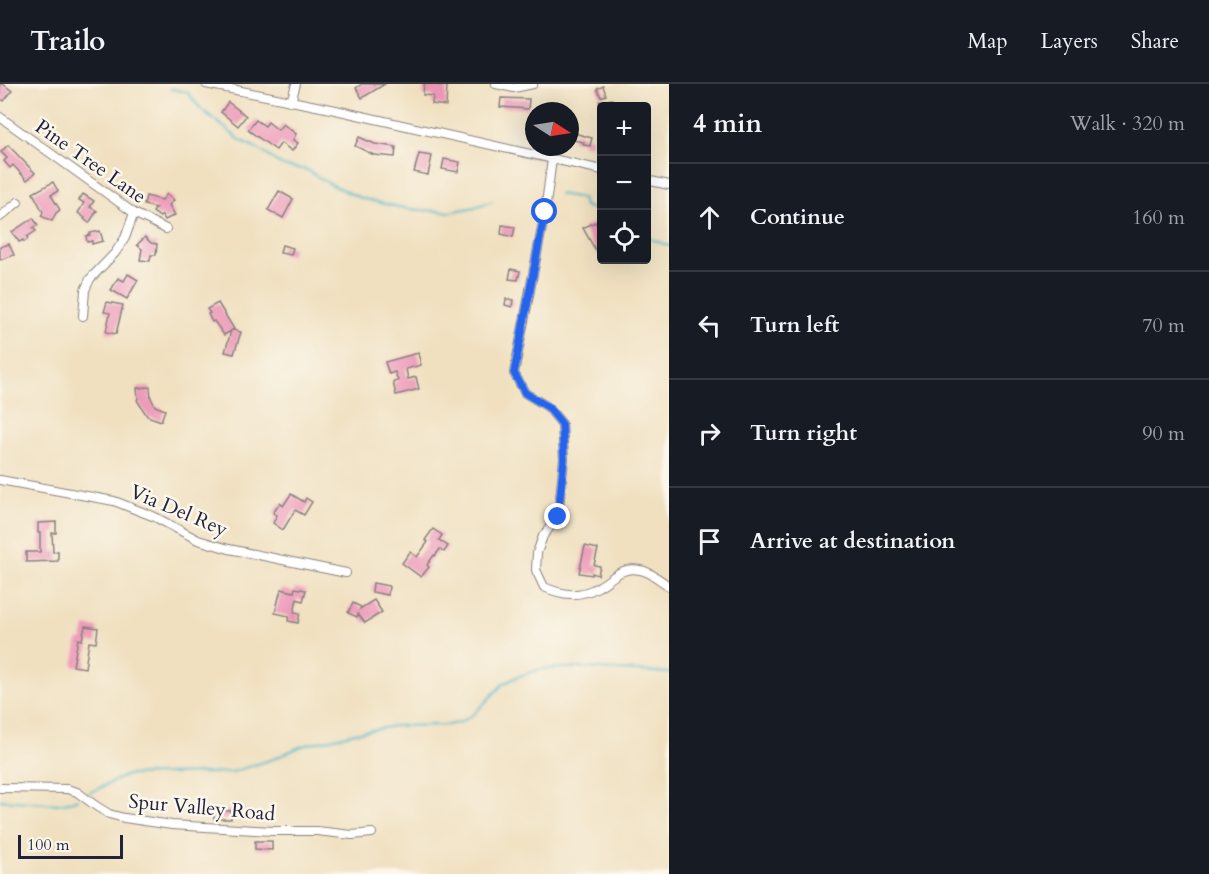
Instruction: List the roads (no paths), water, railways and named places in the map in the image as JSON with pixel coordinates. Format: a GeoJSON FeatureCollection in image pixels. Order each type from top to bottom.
{"type":"FeatureCollection","features":[{"type":"Feature","properties":{"kind":"street"},"geometry":{"type":"LineString","coordinates":[[206,84],[332,109],[597,169]]}},
{"type":"Feature","properties":{"kind":"street"},"geometry":{"type":"LineString","coordinates":[[291,102],[296,84]]}},
{"type":"Feature","properties":{"kind":"street"},"geometry":{"type":"LineString","coordinates":[[496,84],[514,88],[533,84]]}},
{"type":"Feature","properties":{"kind":"street","name":"Pine Tree Lane"},"geometry":{"type":"LineString","coordinates":[[0,117],[134,213],[166,229]]}},
{"type":"Feature","properties":{"kind":"street"},"geometry":{"type":"LineString","coordinates":[[552,159],[545,212],[514,373],[525,393],[548,407],[562,424],[564,459],[558,517],[543,536],[537,553],[536,570],[544,587],[559,594],[580,594],[597,588],[614,574],[627,570],[642,570],[669,586]]}},
{"type":"Feature","properties":{"kind":"street"},"geometry":{"type":"LineString","coordinates":[[651,181],[669,185]]}},
{"type":"Feature","properties":{"kind":"street"},"geometry":{"type":"LineString","coordinates":[[0,218],[18,202]]}},
{"type":"Feature","properties":{"kind":"street"},"geometry":{"type":"LineString","coordinates":[[83,316],[85,290],[90,279],[115,253],[125,238],[134,213]]}},
{"type":"Feature","properties":{"kind":"street","name":"Via Del Rey"},"geometry":{"type":"LineString","coordinates":[[0,480],[114,501],[155,518],[198,540],[229,549],[346,573]]}},
{"type":"Feature","properties":{"kind":"street","name":"Spur Valley Road"},"geometry":{"type":"LineString","coordinates":[[0,788],[67,789],[77,792],[109,814],[172,825],[272,831],[317,831],[352,835],[372,833]]}},
{"type":"Feature","properties":{"kind":"waterway"},"geometry":{"type":"LineString","coordinates":[[171,89],[187,92],[201,109],[240,140],[283,166],[307,170],[358,197],[409,209],[450,212],[493,201]]}},
{"type":"Feature","properties":{"kind":"waterway"},"geometry":{"type":"LineString","coordinates":[[559,194],[582,198],[584,206],[597,209]]}},
{"type":"Feature","properties":{"kind":"waterway"},"geometry":{"type":"LineString","coordinates":[[651,239],[669,246]]}},
{"type":"Feature","properties":{"kind":"waterway"},"geometry":{"type":"LineString","coordinates":[[89,793],[127,775],[232,772],[273,759],[302,746],[355,733],[394,726],[448,725],[461,722],[475,713],[503,684],[542,669],[586,668],[669,673]]}},
{"type":"Feature","properties":{"kind":"waterway"},"geometry":{"type":"LineString","coordinates":[[0,800],[58,804],[78,799]]}}]}
